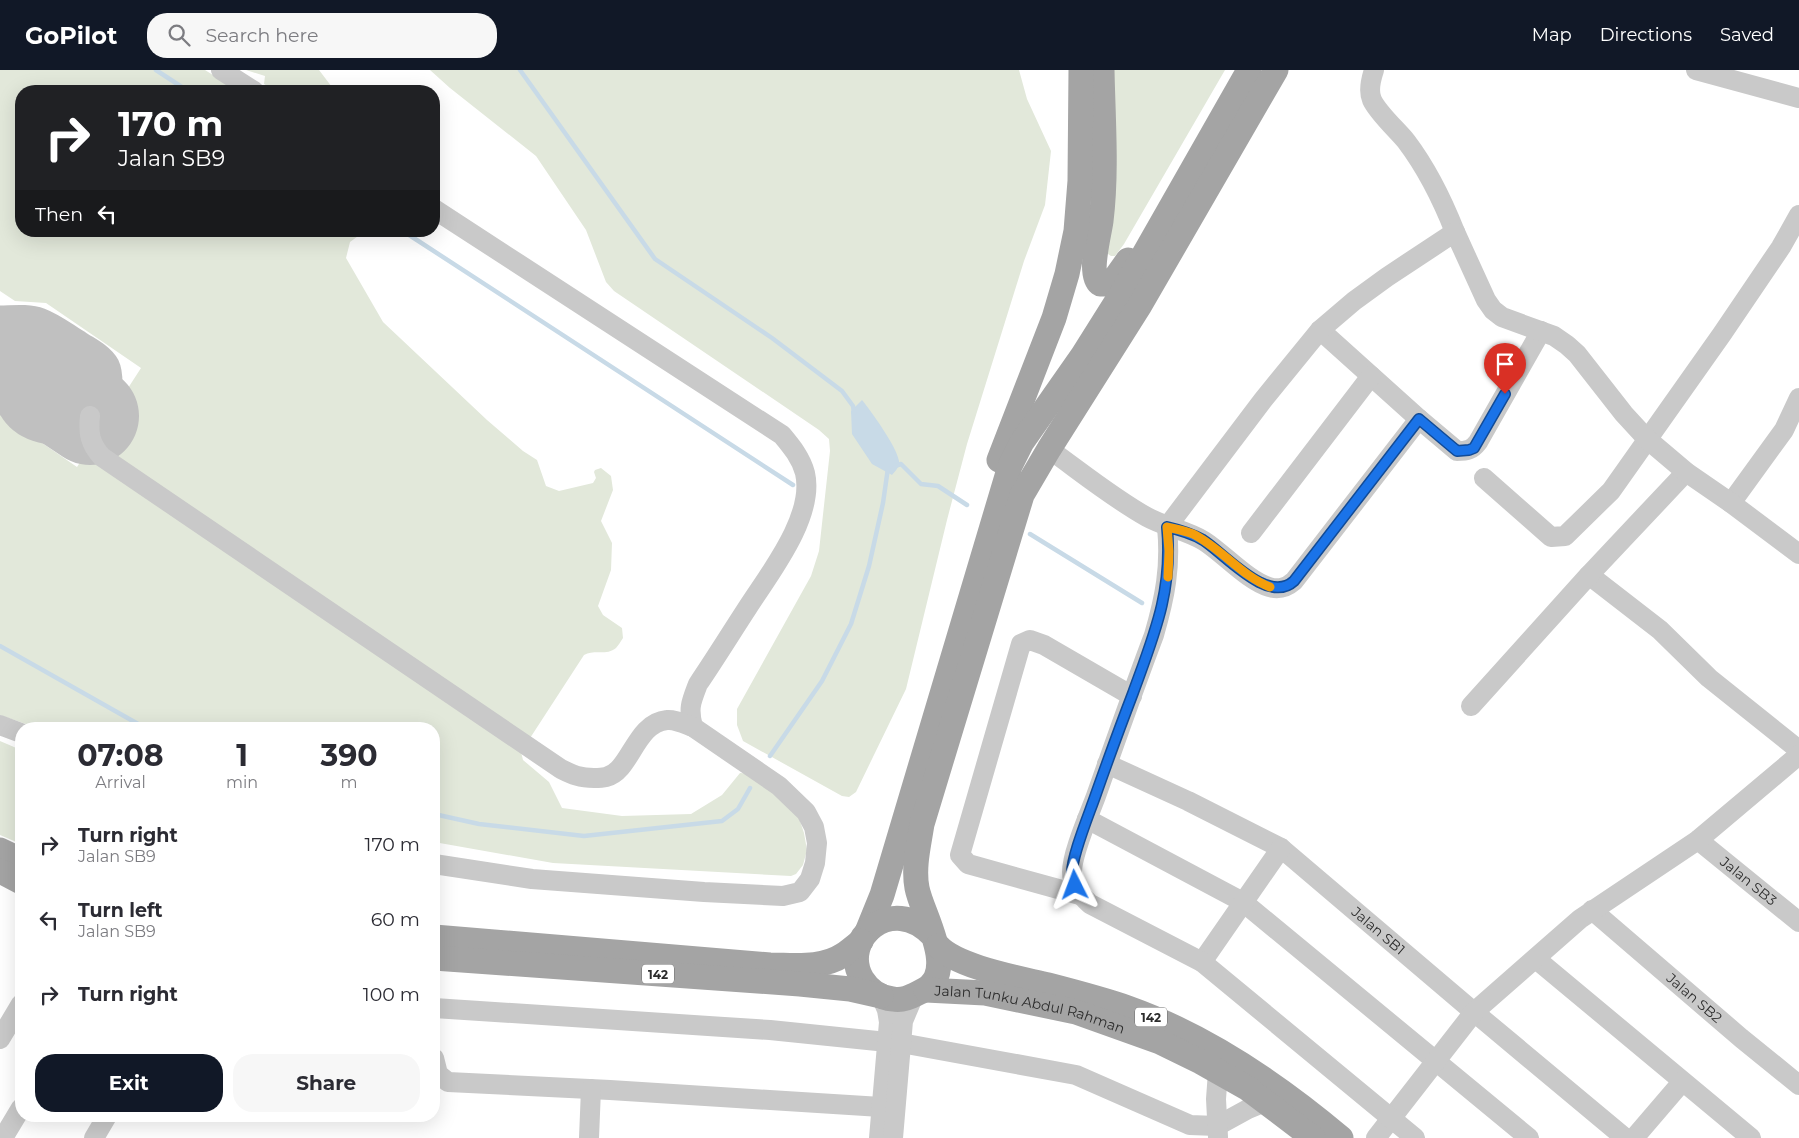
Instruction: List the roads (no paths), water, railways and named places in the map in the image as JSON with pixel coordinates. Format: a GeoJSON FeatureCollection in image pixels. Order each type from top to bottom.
{"type":"FeatureCollection","features":[{"type":"Feature","properties":{"kind":"main road"},"geometry":{"type":"LineString","coordinates":[[948,668],[965,572],[990,482],[1054,318],[1076,231],[1080,181],[1080,70]]}},
{"type":"Feature","properties":{"kind":"main road"},"geometry":{"type":"LineString","coordinates":[[1102,70],[1103,174],[1101,218],[1094,274],[1096,281],[1106,285],[1111,284],[1123,270],[1242,70]]}},
{"type":"Feature","properties":{"kind":"main road"},"geometry":{"type":"LineString","coordinates":[[881,996],[870,989],[862,979],[857,954],[882,895],[948,668],[1010,466],[1022,442],[1083,355],[1122,293],[1249,70]]}},
{"type":"Feature","properties":{"kind":"main road"},"geometry":{"type":"LineString","coordinates":[[920,992],[933,980],[938,970],[939,958],[935,940],[916,887],[917,856],[922,824],[1022,495],[1140,304],[1276,70]]}},
{"type":"Feature","properties":{"kind":"main road"},"geometry":{"type":"LineString","coordinates":[[0,850],[15,857]]}},
{"type":"Feature","properties":{"kind":"main road"},"geometry":{"type":"LineString","coordinates":[[0,871],[15,879]]}},
{"type":"Feature","properties":{"kind":"main road","name":"142"},"geometry":{"type":"LineString","coordinates":[[440,938],[770,965],[805,966],[826,962],[841,956],[876,923],[888,918],[900,917],[918,923],[935,940]]}},
{"type":"Feature","properties":{"kind":"main road","name":"Jalan Tunku Abdul Rahman"},"geometry":{"type":"LineString","coordinates":[[935,940],[962,961],[992,971],[1082,993],[1166,1023],[1206,1043],[1245,1066],[1286,1094],[1341,1138]]}},
{"type":"Feature","properties":{"kind":"main road","name":"142"},"geometry":{"type":"LineString","coordinates":[[440,958],[800,984],[850,989],[897,1000],[920,992]]}},
{"type":"Feature","properties":{"kind":"main road","name":"Jalan Tunku Abdul Rahman"},"geometry":{"type":"LineString","coordinates":[[920,992],[985,993],[1076,1012],[1160,1042],[1247,1088],[1313,1138]]}},
{"type":"Feature","properties":{"kind":"street"},"geometry":{"type":"LineString","coordinates":[[221,70],[245,85]]}},
{"type":"Feature","properties":{"kind":"street"},"geometry":{"type":"LineString","coordinates":[[1374,70],[1370,89],[1372,100],[1407,142],[1428,172],[1438,190],[1486,300],[1493,310],[1507,320],[1541,331],[1560,340],[1578,354],[1624,414],[1647,439],[1686,472],[1799,554]]}},
{"type":"Feature","properties":{"kind":"street"},"geometry":{"type":"LineString","coordinates":[[1696,70],[1799,98]]}},
{"type":"Feature","properties":{"kind":"street"},"geometry":{"type":"LineString","coordinates":[[440,213],[782,435],[798,454],[805,474],[806,484],[806,494],[800,516],[788,546],[698,684],[689,713],[693,727]]}},
{"type":"Feature","properties":{"kind":"street"},"geometry":{"type":"LineString","coordinates":[[1484,478],[1551,537],[1565,536],[1611,491],[1781,247],[1799,215]]}},
{"type":"Feature","properties":{"kind":"street"},"geometry":{"type":"LineString","coordinates":[[1080,895],[1072,874],[1073,863],[1087,819],[1154,635],[1163,603],[1169,551],[1167,527],[1263,400],[1320,330],[1380,282],[1455,232]]}},
{"type":"Feature","properties":{"kind":"street"},"geometry":{"type":"LineString","coordinates":[[1320,330],[1457,451],[1474,448],[1541,331]]}},
{"type":"Feature","properties":{"kind":"street"},"geometry":{"type":"LineString","coordinates":[[1251,533],[1371,376]]}},
{"type":"Feature","properties":{"kind":"street"},"geometry":{"type":"LineString","coordinates":[[1731,503],[1784,430],[1799,398]]}},
{"type":"Feature","properties":{"kind":"street"},"geometry":{"type":"LineString","coordinates":[[90,416],[91,441],[102,457],[561,769],[577,778],[607,777],[618,769],[640,737],[653,724],[668,720],[682,722],[693,727],[779,786],[806,812],[814,828],[817,843],[815,863],[810,879],[800,892],[783,896],[532,879],[440,865]]}},
{"type":"Feature","properties":{"kind":"street"},"geometry":{"type":"LineString","coordinates":[[1049,450],[1132,508],[1167,527],[1192,534],[1256,581],[1268,587],[1278,589],[1288,587],[1294,581],[1419,419]]}},
{"type":"Feature","properties":{"kind":"street"},"geometry":{"type":"LineString","coordinates":[[1471,706],[1589,575],[1686,472]]}},
{"type":"Feature","properties":{"kind":"street"},"geometry":{"type":"LineString","coordinates":[[1589,575],[1660,630],[1731,698],[1799,750]]}},
{"type":"Feature","properties":{"kind":"street"},"geometry":{"type":"LineString","coordinates":[[1132,696],[1044,645],[1030,640],[1021,644],[960,856],[968,864],[1080,895],[1090,904],[1202,962],[1415,1138]]}},
{"type":"Feature","properties":{"kind":"street"},"geometry":{"type":"LineString","coordinates":[[0,725],[15,731]]}},
{"type":"Feature","properties":{"kind":"street"},"geometry":{"type":"LineString","coordinates":[[1376,1138],[1474,1012],[1592,910],[1698,840],[1799,755]]}},
{"type":"Feature","properties":{"kind":"street","name":"Jalan SB1"},"geometry":{"type":"LineString","coordinates":[[1107,764],[1188,801],[1281,848],[1625,1138]]}},
{"type":"Feature","properties":{"kind":"street"},"geometry":{"type":"LineString","coordinates":[[1087,819],[1244,902],[1529,1138]]}},
{"type":"Feature","properties":{"kind":"street","name":"Jalan SB3"},"geometry":{"type":"LineString","coordinates":[[1698,840],[1799,922]]}},
{"type":"Feature","properties":{"kind":"street"},"geometry":{"type":"LineString","coordinates":[[1202,962],[1281,848]]}},
{"type":"Feature","properties":{"kind":"street","name":"Jalan SB2"},"geometry":{"type":"LineString","coordinates":[[1592,910],[1741,1038],[1799,1085]]}},
{"type":"Feature","properties":{"kind":"street"},"geometry":{"type":"LineString","coordinates":[[1536,959],[1751,1138]]}},
{"type":"Feature","properties":{"kind":"street"},"geometry":{"type":"LineString","coordinates":[[879,1138],[881,1107],[894,1042],[902,1021],[920,992]]}},
{"type":"Feature","properties":{"kind":"street"},"geometry":{"type":"LineString","coordinates":[[881,996],[887,1010],[894,1042],[893,1138]]}},
{"type":"Feature","properties":{"kind":"street"},"geometry":{"type":"LineString","coordinates":[[440,1008],[770,1030],[894,1042],[1076,1075],[1190,1125],[1217,1132]]}},
{"type":"Feature","properties":{"kind":"street"},"geometry":{"type":"LineString","coordinates":[[0,1038],[15,1014]]}},
{"type":"Feature","properties":{"kind":"street"},"geometry":{"type":"LineString","coordinates":[[1217,1132],[1216,1099],[1218,1072]]}},
{"type":"Feature","properties":{"kind":"street"},"geometry":{"type":"LineString","coordinates":[[440,1076],[448,1082],[881,1107]]}},
{"type":"Feature","properties":{"kind":"street"},"geometry":{"type":"LineString","coordinates":[[1634,1138],[1682,1082]]}},
{"type":"Feature","properties":{"kind":"street"},"geometry":{"type":"LineString","coordinates":[[589,1138],[591,1089]]}},
{"type":"Feature","properties":{"kind":"street"},"geometry":{"type":"LineString","coordinates":[[1217,1132],[1248,1109],[1265,1102]]}},
{"type":"Feature","properties":{"kind":"street"},"geometry":{"type":"LineString","coordinates":[[3,1138],[15,1118]]}},
{"type":"Feature","properties":{"kind":"street"},"geometry":{"type":"LineString","coordinates":[[94,1138],[103,1122]]}},
{"type":"Feature","properties":{"kind":"water"},"geometry":{"type":"Polygon","coordinates":[[[862,400],[894,447],[899,465],[892,475],[872,464],[852,434],[851,411],[862,400]]]}},
{"type":"Feature","properties":{"kind":"waterway"},"geometry":{"type":"LineString","coordinates":[[156,70],[179,85]]}},
{"type":"Feature","properties":{"kind":"waterway"},"geometry":{"type":"LineString","coordinates":[[520,70],[655,259],[772,338],[842,391],[853,406],[854,413]]}},
{"type":"Feature","properties":{"kind":"waterway"},"geometry":{"type":"LineString","coordinates":[[412,237],[793,485]]}},
{"type":"Feature","properties":{"kind":"waterway"},"geometry":{"type":"LineString","coordinates":[[895,466],[901,464],[921,484],[938,486],[967,505]]}},
{"type":"Feature","properties":{"kind":"waterway"},"geometry":{"type":"LineString","coordinates":[[770,756],[822,681],[851,624],[869,566],[883,503],[888,468]]}},
{"type":"Feature","properties":{"kind":"waterway"},"geometry":{"type":"LineString","coordinates":[[1030,534],[1142,603]]}},
{"type":"Feature","properties":{"kind":"waterway"},"geometry":{"type":"LineString","coordinates":[[0,646],[135,722]]}},
{"type":"Feature","properties":{"kind":"waterway"},"geometry":{"type":"LineString","coordinates":[[440,815],[479,824],[584,836],[722,821],[738,809],[750,788]]}}]}
